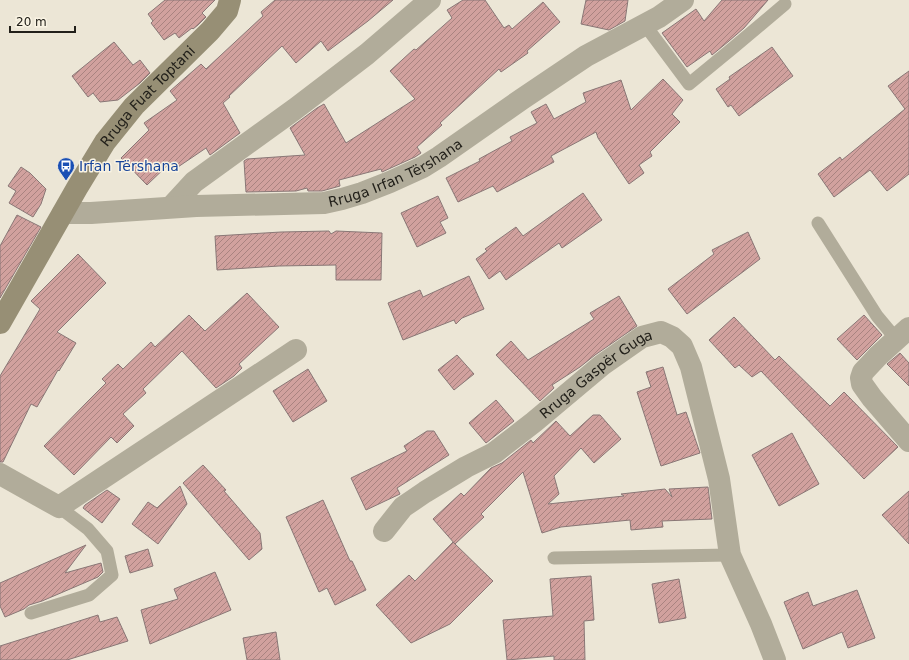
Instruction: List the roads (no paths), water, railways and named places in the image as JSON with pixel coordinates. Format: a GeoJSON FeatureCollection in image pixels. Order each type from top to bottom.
{"type":"FeatureCollection","features":[{"type":"Feature","properties":{"kind":"street","name":"Rruga Fuat Toptani"},"geometry":{"type":"LineString","coordinates":[[0,323],[105,142],[134,106],[214,26],[227,11],[230,0]]}},
{"type":"Feature","properties":{"kind":"street"},"geometry":{"type":"LineString","coordinates":[[171,207],[194,182],[295,110],[343,73],[430,0]]}},
{"type":"Feature","properties":{"kind":"street","name":"Rruga Irfan Tërshana"},"geometry":{"type":"LineString","coordinates":[[64,213],[91,214],[171,207],[324,203],[342,199],[390,182],[423,167],[522,98],[586,56],[615,39],[659,17],[683,0]]}},
{"type":"Feature","properties":{"kind":"street","name":"Rruga Gaspër Guga"},"geometry":{"type":"LineString","coordinates":[[384,531],[402,507],[466,467],[494,453],[534,422],[602,365],[642,337],[661,332],[672,337],[682,346],[691,367],[719,480],[730,555],[761,624],[774,660]]}},
{"type":"Feature","properties":{"kind":"street"},"geometry":{"type":"LineString","coordinates":[[903,334],[878,356],[863,372],[861,378],[862,384],[872,398],[909,441]]}},
{"type":"Feature","properties":{"kind":"street"},"geometry":{"type":"LineString","coordinates":[[0,474],[59,507],[296,350]]}},
{"type":"Feature","properties":{"kind":"lane"},"geometry":{"type":"LineString","coordinates":[[645,25],[689,84],[785,4]]}},
{"type":"Feature","properties":{"kind":"lane"},"geometry":{"type":"LineString","coordinates":[[818,223],[877,316],[903,334]]}},
{"type":"Feature","properties":{"kind":"lane"},"geometry":{"type":"LineString","coordinates":[[31,613],[89,595],[112,575],[107,551],[88,529],[59,507]]}},
{"type":"Feature","properties":{"kind":"lane"},"geometry":{"type":"LineString","coordinates":[[554,558],[730,555]]}},
{"type":"Feature","properties":{"kind":"place","name":"Irfan Tërshana"},"geometry":{"type":"Point","coordinates":[66,181]}}]}
